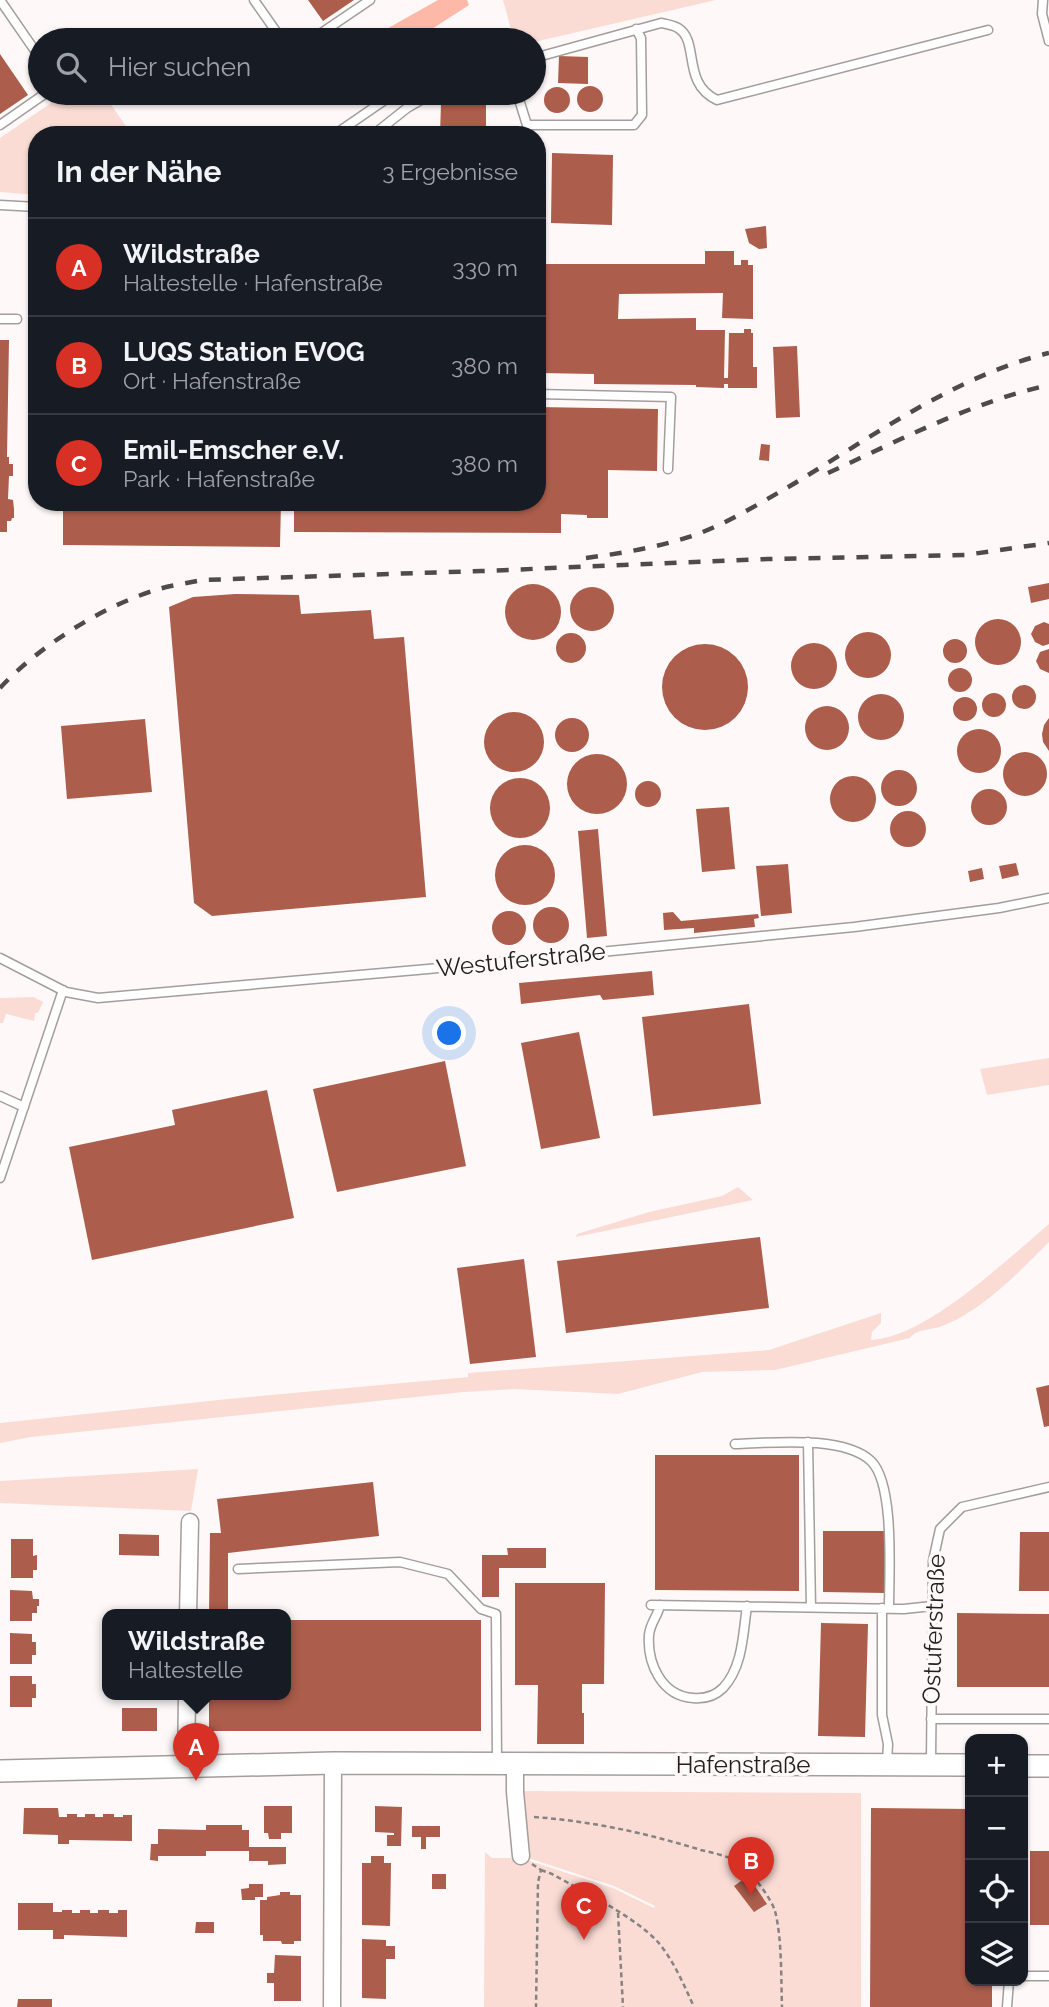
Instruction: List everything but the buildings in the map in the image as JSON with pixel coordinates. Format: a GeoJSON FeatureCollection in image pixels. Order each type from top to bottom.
{"type":"FeatureCollection","features":[{"type":"Feature","properties":{"kind":"street"},"geometry":{"type":"LineString","coordinates":[[188,1609],[190,1522]]}},
{"type":"Feature","properties":{"kind":"street"},"geometry":{"type":"LineString","coordinates":[[186,1767],[187,1700]]}},
{"type":"Feature","properties":{"kind":"street"},"geometry":{"type":"LineString","coordinates":[[332,2007],[333,1763]]}},
{"type":"Feature","properties":{"kind":"street","name":"Hafenstraße"},"geometry":{"type":"LineString","coordinates":[[0,1771],[333,1763],[965,1765]]}},
{"type":"Feature","properties":{"kind":"street"},"geometry":{"type":"LineString","coordinates":[[506,1764],[517,1816],[521,1856]]}},
{"type":"Feature","properties":{"kind":"street"},"geometry":{"type":"LineString","coordinates":[[1028,1766],[1049,1766]]}},
{"type":"Feature","properties":{"kind":"lane"},"geometry":{"type":"LineString","coordinates":[[0,0],[28,41]]}},
{"type":"Feature","properties":{"kind":"lane"},"geometry":{"type":"LineString","coordinates":[[254,0],[274,28]]}},
{"type":"Feature","properties":{"kind":"lane"},"geometry":{"type":"LineString","coordinates":[[329,28],[370,0]]}},
{"type":"Feature","properties":{"kind":"lane"},"geometry":{"type":"LineString","coordinates":[[1043,0],[1042,14],[1049,41]]}},
{"type":"Feature","properties":{"kind":"lane"},"geometry":{"type":"LineString","coordinates":[[546,55],[661,23],[678,28],[686,37],[697,83],[707,95],[717,100],[988,30]]}},
{"type":"Feature","properties":{"kind":"lane"},"geometry":{"type":"LineString","coordinates":[[521,105],[527,125],[634,125],[642,115],[641,38],[636,29]]}},
{"type":"Feature","properties":{"kind":"lane"},"geometry":{"type":"LineString","coordinates":[[0,125],[29,105]]}},
{"type":"Feature","properties":{"kind":"lane"},"geometry":{"type":"LineString","coordinates":[[347,126],[378,105]]}},
{"type":"Feature","properties":{"kind":"lane"},"geometry":{"type":"LineString","coordinates":[[384,126],[412,105]]}},
{"type":"Feature","properties":{"kind":"lane"},"geometry":{"type":"LineString","coordinates":[[0,205],[28,207]]}},
{"type":"Feature","properties":{"kind":"lane"},"geometry":{"type":"LineString","coordinates":[[0,319],[17,319]]}},
{"type":"Feature","properties":{"kind":"lane"},"geometry":{"type":"LineString","coordinates":[[546,394],[671,397],[668,469]]}},
{"type":"Feature","properties":{"kind":"lane","name":"Westuferstraße"},"geometry":{"type":"LineString","coordinates":[[0,958],[63,990],[98,998],[854,927],[999,908],[1049,898]]}},
{"type":"Feature","properties":{"kind":"lane"},"geometry":{"type":"LineString","coordinates":[[0,1178],[63,990]]}},
{"type":"Feature","properties":{"kind":"lane"},"geometry":{"type":"LineString","coordinates":[[0,1096],[24,1107]]}},
{"type":"Feature","properties":{"kind":"lane"},"geometry":{"type":"LineString","coordinates":[[808,1442],[811,1607]]}},
{"type":"Feature","properties":{"kind":"lane"},"geometry":{"type":"LineString","coordinates":[[735,1444],[808,1442],[860,1453],[873,1463],[883,1483],[889,1530],[883,1715],[888,1744],[887,1765]]}},
{"type":"Feature","properties":{"kind":"lane","name":"Ostuferstraße"},"geometry":{"type":"LineString","coordinates":[[930,1765],[933,1561],[940,1529],[962,1507],[1049,1487]]}},
{"type":"Feature","properties":{"kind":"lane"},"geometry":{"type":"LineString","coordinates":[[238,1569],[400,1562],[448,1574],[481,1609],[496,1614],[506,1764]]}},
{"type":"Feature","properties":{"kind":"lane"},"geometry":{"type":"LineString","coordinates":[[747,1606],[739,1660],[723,1688],[700,1699],[674,1695],[659,1679],[654,1668],[649,1636],[650,1626],[660,1609],[655,1605],[747,1606],[886,1608],[932,1606]]}},
{"type":"Feature","properties":{"kind":"lane"},"geometry":{"type":"LineString","coordinates":[[931,1719],[1049,1719]]}},
{"type":"Feature","properties":{"kind":"lane"},"geometry":{"type":"LineString","coordinates":[[1028,1976],[1049,1976]]}},
{"type":"Feature","properties":{"kind":"lane"},"geometry":{"type":"LineString","coordinates":[[1007,2007],[1009,1986]]}},
{"type":"Feature","properties":{"kind":"path"},"geometry":{"type":"LineString","coordinates":[[517,1816],[586,1822],[634,1832],[712,1853],[741,1864],[774,1909],[778,1929],[782,2007]]}},
{"type":"Feature","properties":{"kind":"path"},"geometry":{"type":"LineString","coordinates":[[521,1856],[635,1922],[657,1942],[673,1965],[694,2007]]}},
{"type":"Feature","properties":{"kind":"path"},"geometry":{"type":"LineString","coordinates":[[536,2007],[538,1882],[541,1870]]}},
{"type":"Feature","properties":{"kind":"path"},"geometry":{"type":"LineString","coordinates":[[618,1913],[623,2007]]}},
{"type":"Feature","properties":{"kind":"shaded area"},"geometry":{"type":"Polygon","coordinates":[[[438,0],[467,0],[469,5],[434,28],[388,28],[438,0]]]}},
{"type":"Feature","properties":{"kind":"shaded area"},"geometry":{"type":"Polygon","coordinates":[[[503,0],[716,0],[546,39],[546,28],[511,28],[503,0]]]}},
{"type":"Feature","properties":{"kind":"shaded area"},"geometry":{"type":"Polygon","coordinates":[[[48,105],[111,105],[126,126],[28,126],[28,194],[0,192],[0,138],[48,105]]]}},
{"type":"Feature","properties":{"kind":"shaded area"},"geometry":{"type":"Polygon","coordinates":[[[34,997],[43,1002],[38,1013],[35,1013],[34,1021],[6,1014],[3,1023],[0,1023],[0,998],[34,997]]]}},
{"type":"Feature","properties":{"kind":"shaded area"},"geometry":{"type":"Polygon","coordinates":[[[1049,1058],[1049,1085],[987,1095],[980,1069],[1049,1058]]]}},
{"type":"Feature","properties":{"kind":"shaded area"},"geometry":{"type":"Polygon","coordinates":[[[738,1187],[753,1200],[576,1237],[577,1234],[649,1212],[722,1196],[738,1187]]]}},
{"type":"Feature","properties":{"kind":"shaded area"},"geometry":{"type":"Polygon","coordinates":[[[1049,1224],[1049,1242],[1001,1288],[960,1318],[941,1327],[917,1332],[910,1338],[775,1370],[702,1372],[618,1394],[514,1389],[464,1392],[31,1437],[0,1443],[0,1423],[468,1377],[468,1373],[769,1350],[881,1313],[881,1323],[872,1332],[871,1340],[893,1336],[916,1326],[965,1294],[1049,1224]]]}},
{"type":"Feature","properties":{"kind":"shaded area"},"geometry":{"type":"Polygon","coordinates":[[[198,1469],[191,1511],[0,1503],[0,1481],[198,1469]]]}},
{"type":"Feature","properties":{"kind":"shaded area"},"geometry":{"type":"Polygon","coordinates":[[[520,1791],[861,1793],[861,2007],[484,2007],[485,1852],[492,1858],[521,1858],[613,1888],[654,1908],[655,1906],[614,1886],[522,1856],[520,1791]]]}},
{"type":"Feature","properties":{"kind":"railway"},"geometry":{"type":"LineString","coordinates":[[586,558],[628,552],[682,539],[732,519],[947,392],[1014,363],[1049,353]]}},
{"type":"Feature","properties":{"kind":"railway"},"geometry":{"type":"LineString","coordinates":[[828,473],[964,412],[1020,392],[1049,385]]}},
{"type":"Feature","properties":{"kind":"railway"},"geometry":{"type":"LineString","coordinates":[[0,688],[53,642],[95,616],[138,596],[202,580],[768,559],[965,555],[1049,543]]}},
{"type":"Feature","properties":{"kind":"place","name":"Wildstraße"},"geometry":{"type":"Point","coordinates":[196,1781]}},
{"type":"Feature","properties":{"kind":"place","name":"LUQS Station EVOG"},"geometry":{"type":"Point","coordinates":[751,1895]}},
{"type":"Feature","properties":{"kind":"place","name":"Emil-Emscher e.V."},"geometry":{"type":"Point","coordinates":[584,1940]}}]}
